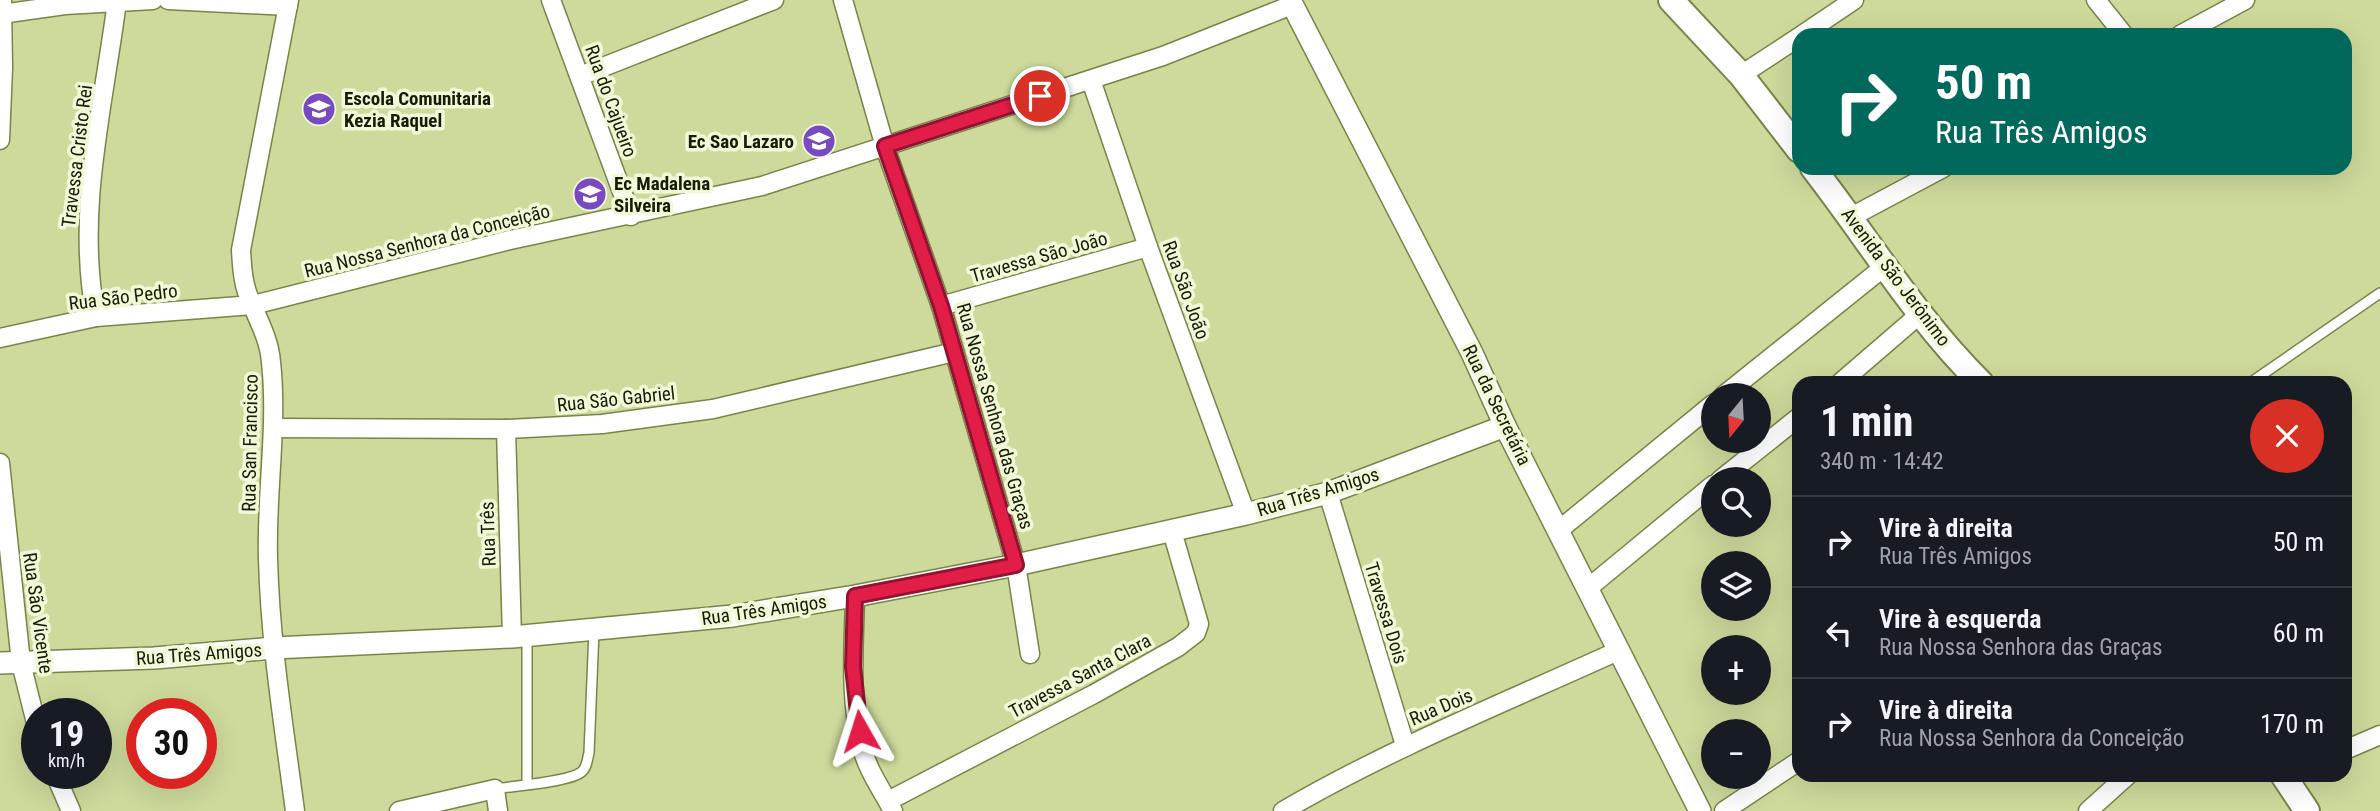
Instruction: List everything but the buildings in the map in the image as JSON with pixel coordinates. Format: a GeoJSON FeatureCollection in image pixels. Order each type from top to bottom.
{"type":"FeatureCollection","features":[{"type":"Feature","properties":{"kind":"main road"},"geometry":{"type":"LineString","coordinates":[[1671,0],[1741,75],[1792,141]]}},
{"type":"Feature","properties":{"kind":"main road","name":"Avenida São Jerônimo"},"geometry":{"type":"LineString","coordinates":[[1818,175],[1920,314],[1975,376]]}},
{"type":"Feature","properties":{"kind":"main road"},"geometry":{"type":"LineString","coordinates":[[2288,782],[2307,811]]}},
{"type":"Feature","properties":{"kind":"street"},"geometry":{"type":"LineString","coordinates":[[0,140],[3,68],[1,7],[153,0]]}},
{"type":"Feature","properties":{"kind":"street"},"geometry":{"type":"LineString","coordinates":[[168,0],[289,3]]}},
{"type":"Feature","properties":{"kind":"street","name":"Rua do Cajueiro"},"geometry":{"type":"LineString","coordinates":[[551,0],[631,216]]}},
{"type":"Feature","properties":{"kind":"street"},"geometry":{"type":"LineString","coordinates":[[580,76],[774,0]]}},
{"type":"Feature","properties":{"kind":"street","name":"Rua Nossa Senhora das Graças"},"geometry":{"type":"LineString","coordinates":[[843,0],[885,146],[941,306],[1016,565],[1030,654]]}},
{"type":"Feature","properties":{"kind":"street"},"geometry":{"type":"LineString","coordinates":[[1812,28],[1854,0]]}},
{"type":"Feature","properties":{"kind":"street"},"geometry":{"type":"LineString","coordinates":[[2096,0],[2118,28]]}},
{"type":"Feature","properties":{"kind":"street"},"geometry":{"type":"LineString","coordinates":[[2193,28],[2245,0]]}},
{"type":"Feature","properties":{"kind":"street","name":"Travessa Cristo Rei"},"geometry":{"type":"LineString","coordinates":[[96,317],[88,246],[89,206],[117,1]]}},
{"type":"Feature","properties":{"kind":"street","name":"Rua Nossa Senhora da Conceição"},"geometry":{"type":"LineString","coordinates":[[253,305],[486,245],[762,186],[1163,56],[1291,2]]}},
{"type":"Feature","properties":{"kind":"street","name":"Rua da Secretária"},"geometry":{"type":"LineString","coordinates":[[1291,2],[1460,328],[1505,426],[1700,811]]}},
{"type":"Feature","properties":{"kind":"street","name":"Rua San Francisco"},"geometry":{"type":"LineString","coordinates":[[289,3],[244,228],[242,271],[265,334],[271,359],[274,428],[268,556],[274,648],[295,811]]}},
{"type":"Feature","properties":{"kind":"street"},"geometry":{"type":"LineString","coordinates":[[1741,75],[1792,41]]}},
{"type":"Feature","properties":{"kind":"street","name":"Rua São João"},"geometry":{"type":"LineString","coordinates":[[1091,79],[1148,247],[1246,514]]}},
{"type":"Feature","properties":{"kind":"street"},"geometry":{"type":"LineString","coordinates":[[1851,217],[1930,175]]}},
{"type":"Feature","properties":{"kind":"street","name":"Travessa São João"},"geometry":{"type":"LineString","coordinates":[[941,306],[1148,247]]}},
{"type":"Feature","properties":{"kind":"street"},"geometry":{"type":"LineString","coordinates":[[1739,383],[1884,267]]}},
{"type":"Feature","properties":{"kind":"street","name":"Rua São Pedro"},"geometry":{"type":"LineString","coordinates":[[0,338],[96,317],[253,305]]}},
{"type":"Feature","properties":{"kind":"street"},"geometry":{"type":"LineString","coordinates":[[1848,376],[1920,314]]}},
{"type":"Feature","properties":{"kind":"street","name":"Rua São Gabriel"},"geometry":{"type":"LineString","coordinates":[[274,428],[506,429],[602,424],[712,409],[954,352]]}},
{"type":"Feature","properties":{"kind":"street"},"geometry":{"type":"LineString","coordinates":[[1559,530],[1701,414]]}},
{"type":"Feature","properties":{"kind":"street"},"geometry":{"type":"LineString","coordinates":[[1736,467],[1792,423]]}},
{"type":"Feature","properties":{"kind":"street","name":"Rua Três Amigos"},"geometry":{"type":"LineString","coordinates":[[10,663],[154,659],[274,648],[519,636],[733,616],[1016,565],[1246,514],[1328,493],[1505,426]]}},
{"type":"Feature","properties":{"kind":"street","name":"Rua Três"},"geometry":{"type":"LineString","coordinates":[[506,429],[519,636]]}},
{"type":"Feature","properties":{"kind":"street","name":"Rua São Vicente"},"geometry":{"type":"LineString","coordinates":[[0,463],[10,663],[25,698]]}},
{"type":"Feature","properties":{"kind":"street","name":"Travessa Dois"},"geometry":{"type":"LineString","coordinates":[[1328,493],[1405,745]]}},
{"type":"Feature","properties":{"kind":"street"},"geometry":{"type":"LineString","coordinates":[[1587,589],[1701,495]]}},
{"type":"Feature","properties":{"kind":"street","name":"Travessa Santa Clara"},"geometry":{"type":"LineString","coordinates":[[891,806],[1178,647],[1196,633],[1199,624],[1172,531]]}},
{"type":"Feature","properties":{"kind":"street"},"geometry":{"type":"LineString","coordinates":[[855,596],[853,667],[862,748],[874,777],[891,806]]}},
{"type":"Feature","properties":{"kind":"street","name":"Rua Dois"},"geometry":{"type":"LineString","coordinates":[[1283,811],[1339,778],[1405,745],[1620,650]]}},
{"type":"Feature","properties":{"kind":"street"},"geometry":{"type":"LineString","coordinates":[[2352,747],[2380,735]]}},
{"type":"Feature","properties":{"kind":"street"},"geometry":{"type":"LineString","coordinates":[[1724,811],[1792,766]]}},
{"type":"Feature","properties":{"kind":"street"},"geometry":{"type":"LineString","coordinates":[[2088,811],[2120,782]]}},
{"type":"Feature","properties":{"kind":"street"},"geometry":{"type":"LineString","coordinates":[[61,789],[71,811]]}},
{"type":"Feature","properties":{"kind":"street"},"geometry":{"type":"LineString","coordinates":[[399,811],[495,789],[498,811]]}},
{"type":"Feature","properties":{"kind":"lane"},"geometry":{"type":"LineString","coordinates":[[2260,376],[2380,293]]}},
{"type":"Feature","properties":{"kind":"lane"},"geometry":{"type":"LineString","coordinates":[[495,789],[578,775],[585,768],[589,753],[594,630]]}},
{"type":"Feature","properties":{"kind":"lane"},"geometry":{"type":"LineString","coordinates":[[519,636],[527,784]]}},
{"type":"Feature","properties":{"kind":"place","name":"Escola Comunitaria Kezia Raquel"},"geometry":{"type":"Point","coordinates":[319,109]}},
{"type":"Feature","properties":{"kind":"place","name":"Ec Sao Lazaro"},"geometry":{"type":"Point","coordinates":[819,141]}},
{"type":"Feature","properties":{"kind":"place","name":"Ec Madalena Silveira"},"geometry":{"type":"Point","coordinates":[590,194]}},
{"type":"Feature","properties":{"kind":"route"},"geometry":{"type":"LineString","coordinates":[[860,731],[853,667],[855,596],[1016,565],[941,306],[885,146],[1040,96]]}}]}
